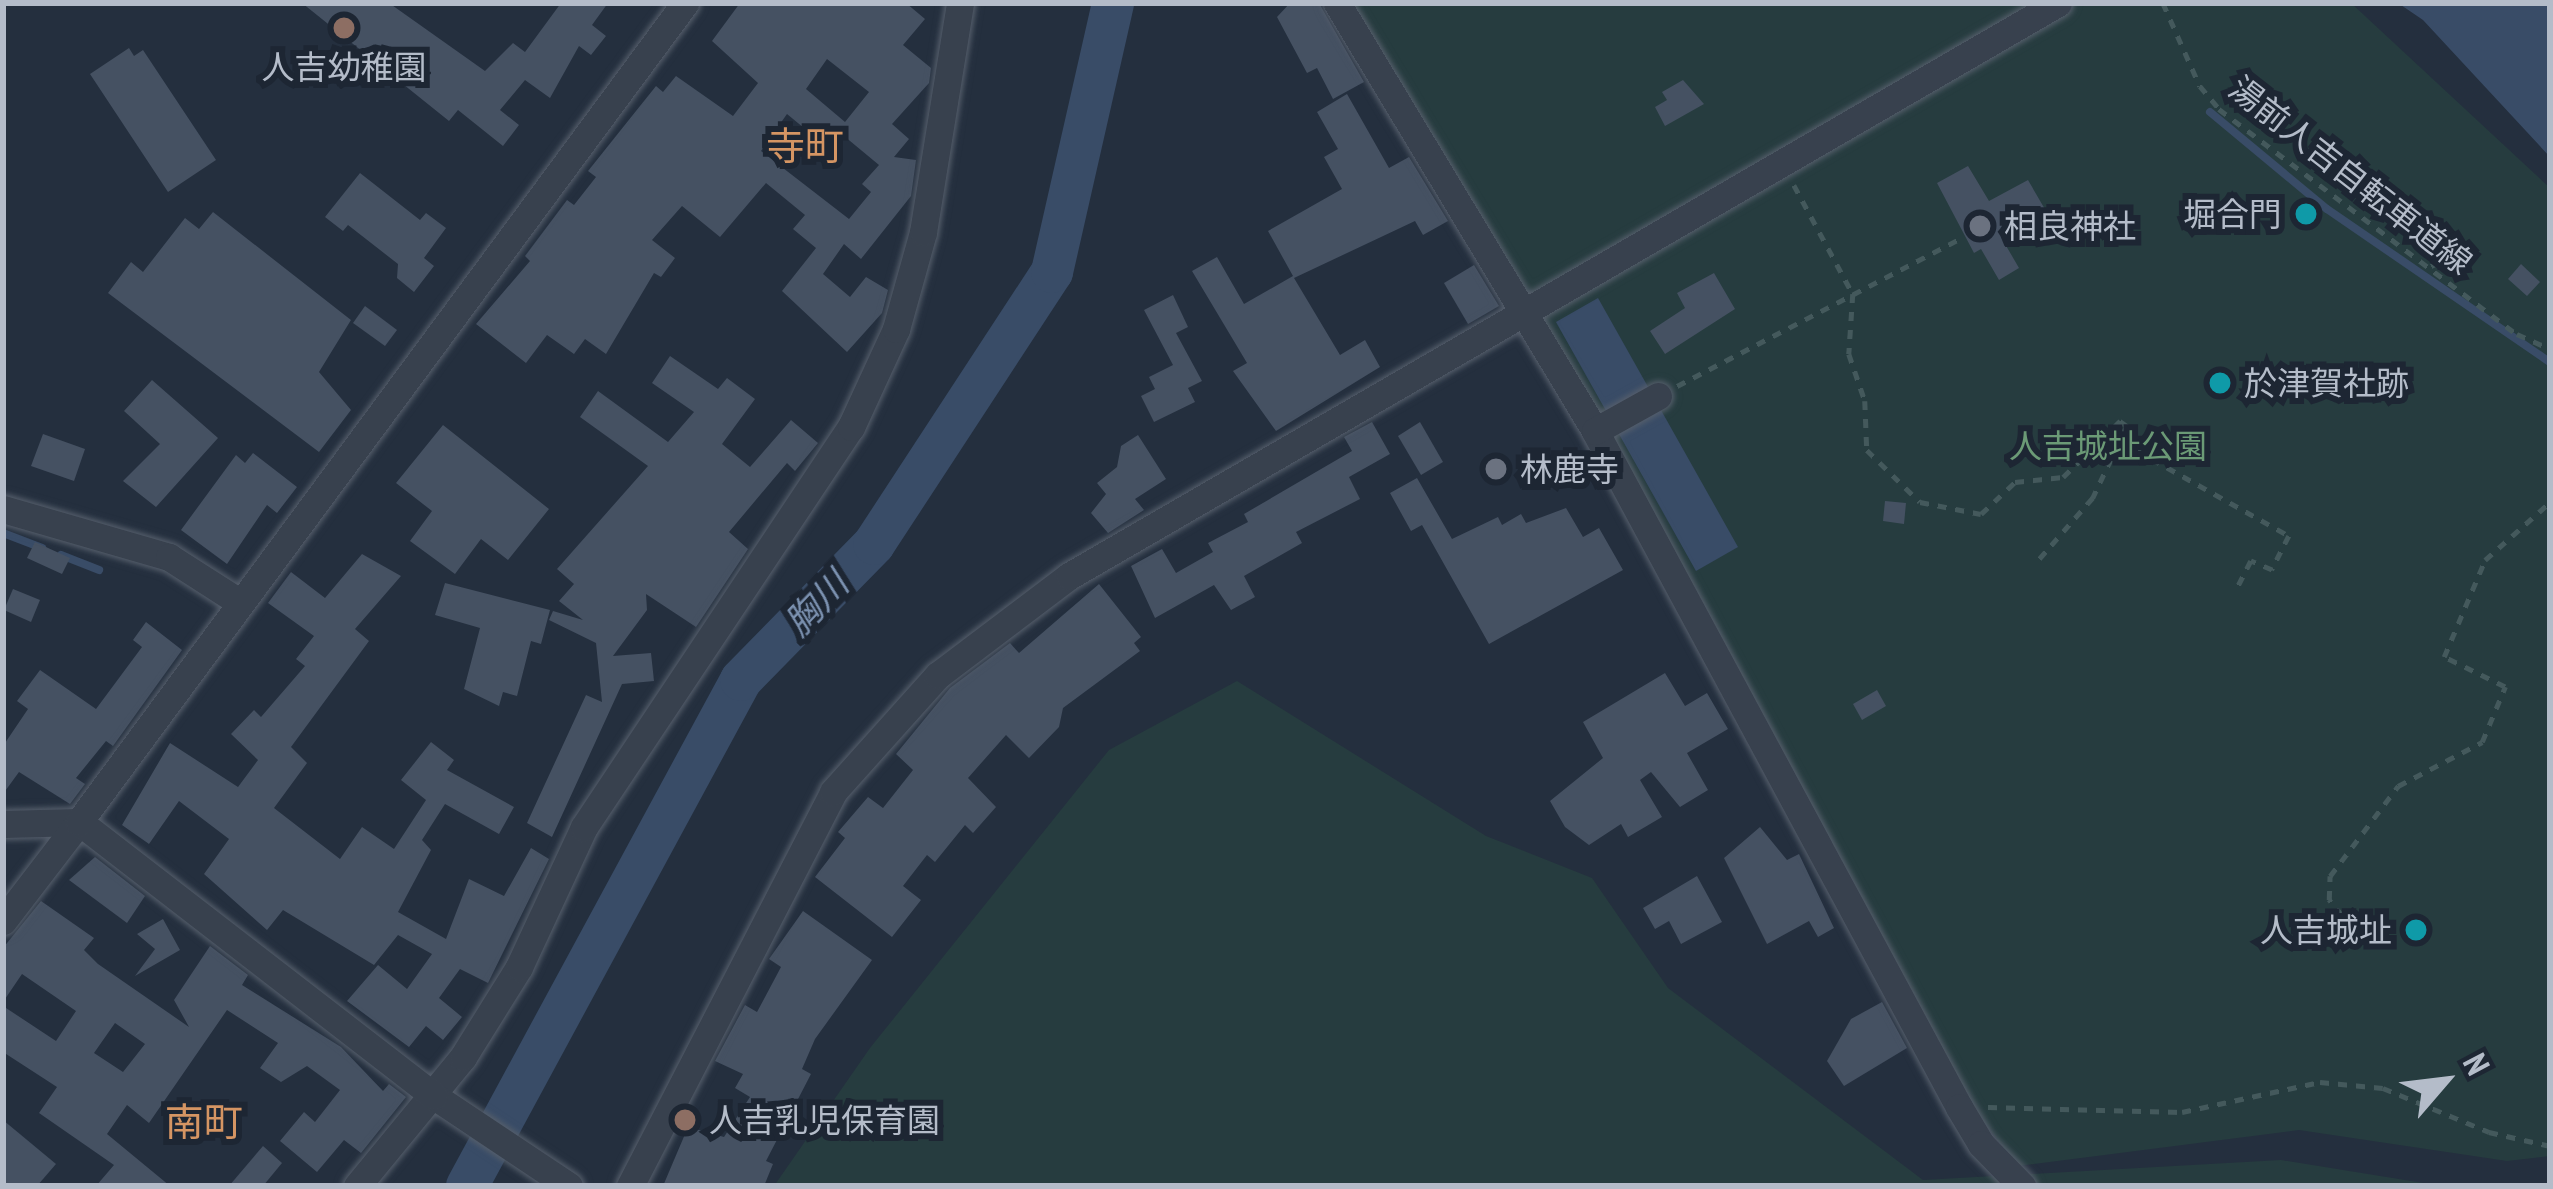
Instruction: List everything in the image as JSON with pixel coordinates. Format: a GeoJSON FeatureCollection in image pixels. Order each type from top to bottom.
{"type":"FeatureCollection","features":[{"type":"Feature","properties":{"kind":"street"},"geometry":{"type":"LineString","coordinates":[[3,921],[685,3]]}},
{"type":"Feature","properties":{"kind":"street"},"geometry":{"type":"LineString","coordinates":[[357,1186],[442,1101],[519,967],[584,827],[851,427],[896,328],[923,232],[960,3]]}},
{"type":"Feature","properties":{"kind":"street"},"geometry":{"type":"LineString","coordinates":[[1336,3],[1520,313],[1602,427],[1959,1107],[1981,1144],[2022,1186]]}},
{"type":"Feature","properties":{"kind":"street"},"geometry":{"type":"LineString","coordinates":[[630,1186],[833,791],[938,675],[1069,576],[2058,3]]}},
{"type":"Feature","properties":{"kind":"street"},"geometry":{"type":"LineString","coordinates":[[1602,427],[1658,396]]}},
{"type":"Feature","properties":{"kind":"street"},"geometry":{"type":"LineString","coordinates":[[3,509],[169,556],[241,603]]}},
{"type":"Feature","properties":{"kind":"street"},"geometry":{"type":"LineString","coordinates":[[3,824],[79,822],[442,1101],[569,1186]]}},
{"type":"Feature","properties":{"kind":"path","name":"湯前人吉自転車道線"},"geometry":{"type":"LineString","coordinates":[[2163,3],[2200,86],[2219,109],[2517,334],[2550,349]]}},
{"type":"Feature","properties":{"kind":"path"},"geometry":{"type":"LineString","coordinates":[[1798,193],[1853,294],[1849,353],[1865,401],[1867,450],[1920,502],[1981,514],[2015,482],[2063,477],[2120,421],[2127,426],[2093,498],[2037,562]]}},
{"type":"Feature","properties":{"kind":"path"},"geometry":{"type":"LineString","coordinates":[[1658,396],[1959,239]]}},
{"type":"Feature","properties":{"kind":"path"},"geometry":{"type":"LineString","coordinates":[[2431,266],[2470,249]]}},
{"type":"Feature","properties":{"kind":"path"},"geometry":{"type":"LineString","coordinates":[[2120,441],[2289,536],[2272,570],[2251,561],[2236,589]]}},
{"type":"Feature","properties":{"kind":"path"},"geometry":{"type":"LineString","coordinates":[[2371,922],[2342,916],[2330,900],[2330,876],[2398,786],[2482,742],[2505,687],[2444,657],[2485,560],[2550,502]]}},
{"type":"Feature","properties":{"kind":"path"},"geometry":{"type":"LineString","coordinates":[[1959,1107],[2182,1112],[2320,1082],[2383,1088],[2489,1132],[2550,1146]]}},
{"type":"Feature","properties":{"kind":"green space","name":"人吉城址公園"},"geometry":{"type":"Polygon","coordinates":[[[1344,3],[2351,3],[2550,188],[2550,1156],[2507,1161],[2299,1130],[2018,1166],[1962,1095],[1344,3]]]}},
{"type":"Feature","properties":{"kind":"green space"},"geometry":{"type":"Polygon","coordinates":[[[1237,681],[1486,836],[1592,878],[1668,988],[1923,1180],[2281,1160],[2442,1186],[774,1186],[870,1048],[1109,750],[1237,681]]]}},
{"type":"Feature","properties":{"kind":"water"},"geometry":{"type":"Polygon","coordinates":[[[2398,3],[2550,3],[2550,157],[2423,20],[2398,3]]]}},
{"type":"Feature","properties":{"kind":"water"},"geometry":{"type":"Polygon","coordinates":[[[1598,298],[1738,547],[1696,571],[1556,322],[1598,298]]]}},
{"type":"Feature","properties":{"kind":"building"},"geometry":{"type":"Polygon","coordinates":[[[302,3],[389,3],[485,71],[513,43],[525,52],[561,3],[608,3],[592,25],[606,36],[591,55],[579,46],[550,98],[525,80],[500,110],[519,125],[503,146],[458,110],[449,121],[302,3]]]}},
{"type":"Feature","properties":{"kind":"building"},"geometry":{"type":"Polygon","coordinates":[[[740,3],[906,3],[925,19],[903,45],[931,68],[929,83],[892,124],[909,139],[894,157],[916,160],[911,196],[861,259],[844,244],[823,274],[850,297],[866,277],[888,290],[882,313],[847,352],[782,291],[816,248],[793,229],[805,215],[766,183],[720,237],[682,206],[652,240],[675,258],[661,277],[654,273],[606,354],[585,339],[574,354],[547,335],[526,363],[476,324],[530,261],[525,256],[567,200],[574,205],[596,177],[588,171],[656,86],[663,92],[676,76],[733,116],[758,83],[712,41],[740,3]],[[827,59],[806,89],[845,122],[869,92],[827,59]],[[787,114],[761,151],[849,219],[871,192],[862,184],[879,165],[844,136],[839,142],[829,133],[821,142],[787,114]]]}},
{"type":"Feature","properties":{"kind":"building"},"geometry":{"type":"Polygon","coordinates":[[[1290,3],[1319,3],[1364,82],[1333,99],[1317,68],[1307,73],[1277,17],[1290,3]]]}},
{"type":"Feature","properties":{"kind":"building"},"geometry":{"type":"Polygon","coordinates":[[[129,48],[134,56],[143,50],[216,160],[168,192],[90,74],[129,48]]]}},
{"type":"Feature","properties":{"kind":"building"},"geometry":{"type":"Polygon","coordinates":[[[1683,80],[1704,104],[1665,126],[1655,107],[1667,100],[1662,92],[1683,80]]]}},
{"type":"Feature","properties":{"kind":"building"},"geometry":{"type":"Polygon","coordinates":[[[1347,94],[1389,168],[1409,157],[1448,221],[1423,235],[1415,221],[1294,278],[1340,355],[1365,340],[1380,367],[1276,431],[1233,371],[1247,363],[1192,271],[1217,257],[1244,304],[1293,276],[1268,231],[1342,189],[1324,157],[1338,149],[1317,112],[1347,94]]]}},
{"type":"Feature","properties":{"kind":"building"},"geometry":{"type":"Polygon","coordinates":[[[1968,166],[1989,201],[2028,180],[2046,211],[2001,237],[2019,268],[1999,280],[1981,249],[1974,253],[1937,183],[1968,166]]]}},
{"type":"Feature","properties":{"kind":"building"},"geometry":{"type":"Polygon","coordinates":[[[360,173],[420,220],[426,213],[446,228],[424,258],[434,266],[414,292],[397,278],[398,264],[348,225],[343,231],[325,217],[360,173]]]}},
{"type":"Feature","properties":{"kind":"building"},"geometry":{"type":"Polygon","coordinates":[[[213,212],[351,320],[319,372],[351,410],[319,452],[108,293],[131,262],[143,272],[185,218],[199,229],[213,212]]]}},
{"type":"Feature","properties":{"kind":"building"},"geometry":{"type":"Polygon","coordinates":[[[2521,264],[2540,282],[2527,296],[2508,279],[2521,264]]]}},
{"type":"Feature","properties":{"kind":"building"},"geometry":{"type":"Polygon","coordinates":[[[1474,265],[1499,306],[1468,324],[1444,283],[1474,265]]]}},
{"type":"Feature","properties":{"kind":"building"},"geometry":{"type":"Polygon","coordinates":[[[1714,273],[1735,309],[1665,354],[1650,331],[1685,308],[1677,293],[1714,273]]]}},
{"type":"Feature","properties":{"kind":"building"},"geometry":{"type":"Polygon","coordinates":[[[1173,295],[1188,327],[1176,333],[1202,381],[1188,388],[1195,402],[1154,422],[1141,396],[1155,389],[1149,377],[1173,365],[1144,310],[1173,295]]]}},
{"type":"Feature","properties":{"kind":"building"},"geometry":{"type":"Polygon","coordinates":[[[365,306],[397,330],[385,346],[353,323],[365,306]]]}},
{"type":"Feature","properties":{"kind":"building"},"geometry":{"type":"Polygon","coordinates":[[[670,356],[718,389],[727,378],[755,399],[722,444],[750,467],[791,420],[818,443],[795,471],[787,463],[729,532],[748,549],[696,627],[646,594],[647,610],[613,656],[651,653],[654,681],[622,684],[552,837],[527,823],[586,695],[602,702],[596,643],[549,620],[553,611],[583,620],[559,601],[574,584],[557,569],[648,466],[580,417],[598,391],[668,442],[694,412],[652,383],[670,356]]]}},
{"type":"Feature","properties":{"kind":"building"},"geometry":{"type":"Polygon","coordinates":[[[152,380],[218,438],[156,507],[123,481],[160,444],[124,411],[152,380]]]}},
{"type":"Feature","properties":{"kind":"building"},"geometry":{"type":"Polygon","coordinates":[[[1372,422],[1390,454],[1349,477],[1360,499],[1296,532],[1302,543],[1244,576],[1255,597],[1231,610],[1214,585],[1155,618],[1131,566],[1162,549],[1176,573],[1213,552],[1208,543],[1248,522],[1244,514],[1352,451],[1344,437],[1372,422]]]}},
{"type":"Feature","properties":{"kind":"building"},"geometry":{"type":"Polygon","coordinates":[[[1420,422],[1443,462],[1421,475],[1398,436],[1420,422]]]}},
{"type":"Feature","properties":{"kind":"building"},"geometry":{"type":"Polygon","coordinates":[[[443,425],[549,509],[508,560],[481,539],[455,574],[410,541],[432,511],[396,483],[443,425]]]}},
{"type":"Feature","properties":{"kind":"building"},"geometry":{"type":"Polygon","coordinates":[[[43,434],[85,449],[74,481],[31,466],[43,434]]]}},
{"type":"Feature","properties":{"kind":"building"},"geometry":{"type":"Polygon","coordinates":[[[1138,435],[1166,479],[1135,499],[1144,510],[1108,533],[1091,513],[1106,494],[1097,483],[1117,467],[1121,446],[1138,435]]]}},
{"type":"Feature","properties":{"kind":"building"},"geometry":{"type":"Polygon","coordinates":[[[253,453],[297,487],[277,513],[267,505],[227,564],[181,530],[236,455],[245,463],[253,453]]]}},
{"type":"Feature","properties":{"kind":"building"},"geometry":{"type":"Polygon","coordinates":[[[1417,478],[1452,539],[1498,517],[1502,525],[1521,514],[1526,523],[1566,508],[1583,537],[1599,528],[1623,570],[1489,644],[1422,525],[1411,531],[1390,493],[1417,478]]]}},
{"type":"Feature","properties":{"kind":"building"},"geometry":{"type":"Polygon","coordinates":[[[1885,501],[1906,503],[1904,524],[1883,521],[1885,501]]]}},
{"type":"Feature","properties":{"kind":"building"},"geometry":{"type":"Polygon","coordinates":[[[35,542],[70,558],[62,574],[27,558],[35,542]]]}},
{"type":"Feature","properties":{"kind":"building"},"geometry":{"type":"Polygon","coordinates":[[[362,554],[401,576],[355,629],[369,641],[291,747],[307,763],[274,808],[340,859],[362,827],[394,849],[426,800],[401,780],[431,742],[454,760],[447,770],[514,807],[499,834],[445,804],[422,840],[431,850],[398,912],[446,939],[469,879],[504,896],[531,848],[549,859],[488,983],[460,969],[439,998],[462,1017],[443,1040],[426,1026],[409,1047],[347,1001],[378,965],[407,989],[432,954],[398,935],[374,965],[283,910],[267,930],[204,874],[229,839],[179,801],[149,844],[122,825],[170,743],[238,787],[258,760],[231,734],[254,710],[261,717],[305,666],[296,659],[314,636],[268,603],[291,572],[325,598],[362,554]]]}},
{"type":"Feature","properties":{"kind":"building"},"geometry":{"type":"Polygon","coordinates":[[[445,583],[550,610],[541,644],[531,641],[517,696],[503,692],[499,706],[464,689],[480,628],[435,615],[445,583]]]}},
{"type":"Feature","properties":{"kind":"building"},"geometry":{"type":"Polygon","coordinates":[[[1099,584],[1141,637],[1134,643],[1140,651],[1063,708],[1059,727],[1029,758],[1006,735],[968,778],[996,807],[973,833],[965,825],[935,862],[927,855],[903,886],[921,900],[892,937],[815,877],[845,838],[838,832],[868,797],[883,808],[913,770],[896,754],[950,688],[1010,643],[1019,653],[1099,584]]]}},
{"type":"Feature","properties":{"kind":"building"},"geometry":{"type":"Polygon","coordinates":[[[13,589],[40,600],[31,622],[4,610],[13,589]]]}},
{"type":"Feature","properties":{"kind":"building"},"geometry":{"type":"Polygon","coordinates":[[[146,622],[182,650],[113,746],[106,741],[76,778],[85,784],[70,804],[19,772],[3,794],[3,746],[28,709],[17,701],[40,670],[96,709],[142,647],[133,640],[146,622]]]}},
{"type":"Feature","properties":{"kind":"building"},"geometry":{"type":"Polygon","coordinates":[[[1665,673],[1685,706],[1707,693],[1728,729],[1687,753],[1708,790],[1680,807],[1651,772],[1640,780],[1662,817],[1628,837],[1621,824],[1589,845],[1565,827],[1550,801],[1603,758],[1583,722],[1665,673]]]}},
{"type":"Feature","properties":{"kind":"building"},"geometry":{"type":"Polygon","coordinates":[[[1877,690],[1886,706],[1862,720],[1853,704],[1877,690]]]}},
{"type":"Feature","properties":{"kind":"building"},"geometry":{"type":"Polygon","coordinates":[[[1760,827],[1787,860],[1799,854],[1834,928],[1818,937],[1809,921],[1767,944],[1724,858],[1760,827]]]}},
{"type":"Feature","properties":{"kind":"building"},"geometry":{"type":"Polygon","coordinates":[[[95,857],[145,896],[127,923],[69,880],[95,857]]]}},
{"type":"Feature","properties":{"kind":"building"},"geometry":{"type":"Polygon","coordinates":[[[1697,876],[1722,922],[1681,944],[1669,921],[1655,929],[1643,908],[1697,876]]]}},
{"type":"Feature","properties":{"kind":"building"},"geometry":{"type":"Polygon","coordinates":[[[41,901],[94,938],[84,950],[98,964],[189,1027],[174,1000],[210,946],[248,975],[242,985],[341,1047],[383,1091],[389,1084],[406,1097],[361,1153],[344,1140],[317,1172],[280,1141],[304,1112],[315,1122],[340,1090],[307,1066],[281,1082],[260,1068],[278,1043],[227,1010],[149,1123],[127,1105],[107,1134],[170,1186],[96,1186],[114,1165],[39,1113],[57,1087],[3,1052],[3,1006],[56,1041],[76,1011],[22,974],[3,1002],[3,948],[41,901]],[[115,1023],[94,1053],[123,1072],[145,1044],[115,1023]]]}},
{"type":"Feature","properties":{"kind":"building"},"geometry":{"type":"Polygon","coordinates":[[[803,911],[872,960],[815,1039],[802,1069],[811,1074],[766,1161],[773,1164],[764,1186],[663,1186],[688,1127],[724,1137],[750,1097],[735,1088],[743,1074],[715,1061],[745,1005],[757,1012],[781,967],[769,959],[803,911]]]}},
{"type":"Feature","properties":{"kind":"building"},"geometry":{"type":"Polygon","coordinates":[[[163,919],[180,950],[135,976],[155,949],[137,934],[163,919]]]}},
{"type":"Feature","properties":{"kind":"building"},"geometry":{"type":"Polygon","coordinates":[[[1882,1002],[1907,1048],[1844,1086],[1827,1061],[1851,1019],[1882,1002]]]}},
{"type":"Feature","properties":{"kind":"building"},"geometry":{"type":"Polygon","coordinates":[[[3,1120],[56,1164],[37,1186],[3,1186],[3,1120]]]}},
{"type":"Feature","properties":{"kind":"building"},"geometry":{"type":"Polygon","coordinates":[[[263,1146],[282,1163],[263,1186],[229,1186],[263,1146]]]}},
{"type":"Feature","properties":{"kind":"waterway","name":"胸川"},"geometry":{"type":"LineString","coordinates":[[467,1186],[741,680],[874,544],[1052,272],[1113,3]]}},
{"type":"Feature","properties":{"kind":"waterway"},"geometry":{"type":"LineString","coordinates":[[2210,112],[2327,209],[2550,362]]}},
{"type":"Feature","properties":{"kind":"waterway"},"geometry":{"type":"LineString","coordinates":[[3,533],[42,548]]}},
{"type":"Feature","properties":{"kind":"waterway"},"geometry":{"type":"LineString","coordinates":[[61,555],[99,570]]}},
{"type":"Feature","properties":{"kind":"place","name":"人吉幼稚園"},"geometry":{"type":"Point","coordinates":[344,28]}},
{"type":"Feature","properties":{"kind":"place","name":"堀合門"},"geometry":{"type":"Point","coordinates":[2306,214]}},
{"type":"Feature","properties":{"kind":"place","name":"相良神社"},"geometry":{"type":"Point","coordinates":[1980,226]}},
{"type":"Feature","properties":{"kind":"place","name":"於津賀社跡"},"geometry":{"type":"Point","coordinates":[2220,383]}},
{"type":"Feature","properties":{"kind":"place","name":"林鹿寺"},"geometry":{"type":"Point","coordinates":[1496,469]}},
{"type":"Feature","properties":{"kind":"place","name":"人吉城址"},"geometry":{"type":"Point","coordinates":[2416,930]}},
{"type":"Feature","properties":{"kind":"place","name":"人吉乳児保育園"},"geometry":{"type":"Point","coordinates":[685,1120]}},
{"type":"Feature","properties":{"kind":"district","name":"寺町"},"geometry":{"type":"Point","coordinates":[805,146]}},
{"type":"Feature","properties":{"kind":"district","name":"南町"},"geometry":{"type":"Point","coordinates":[204,1122]}}]}
